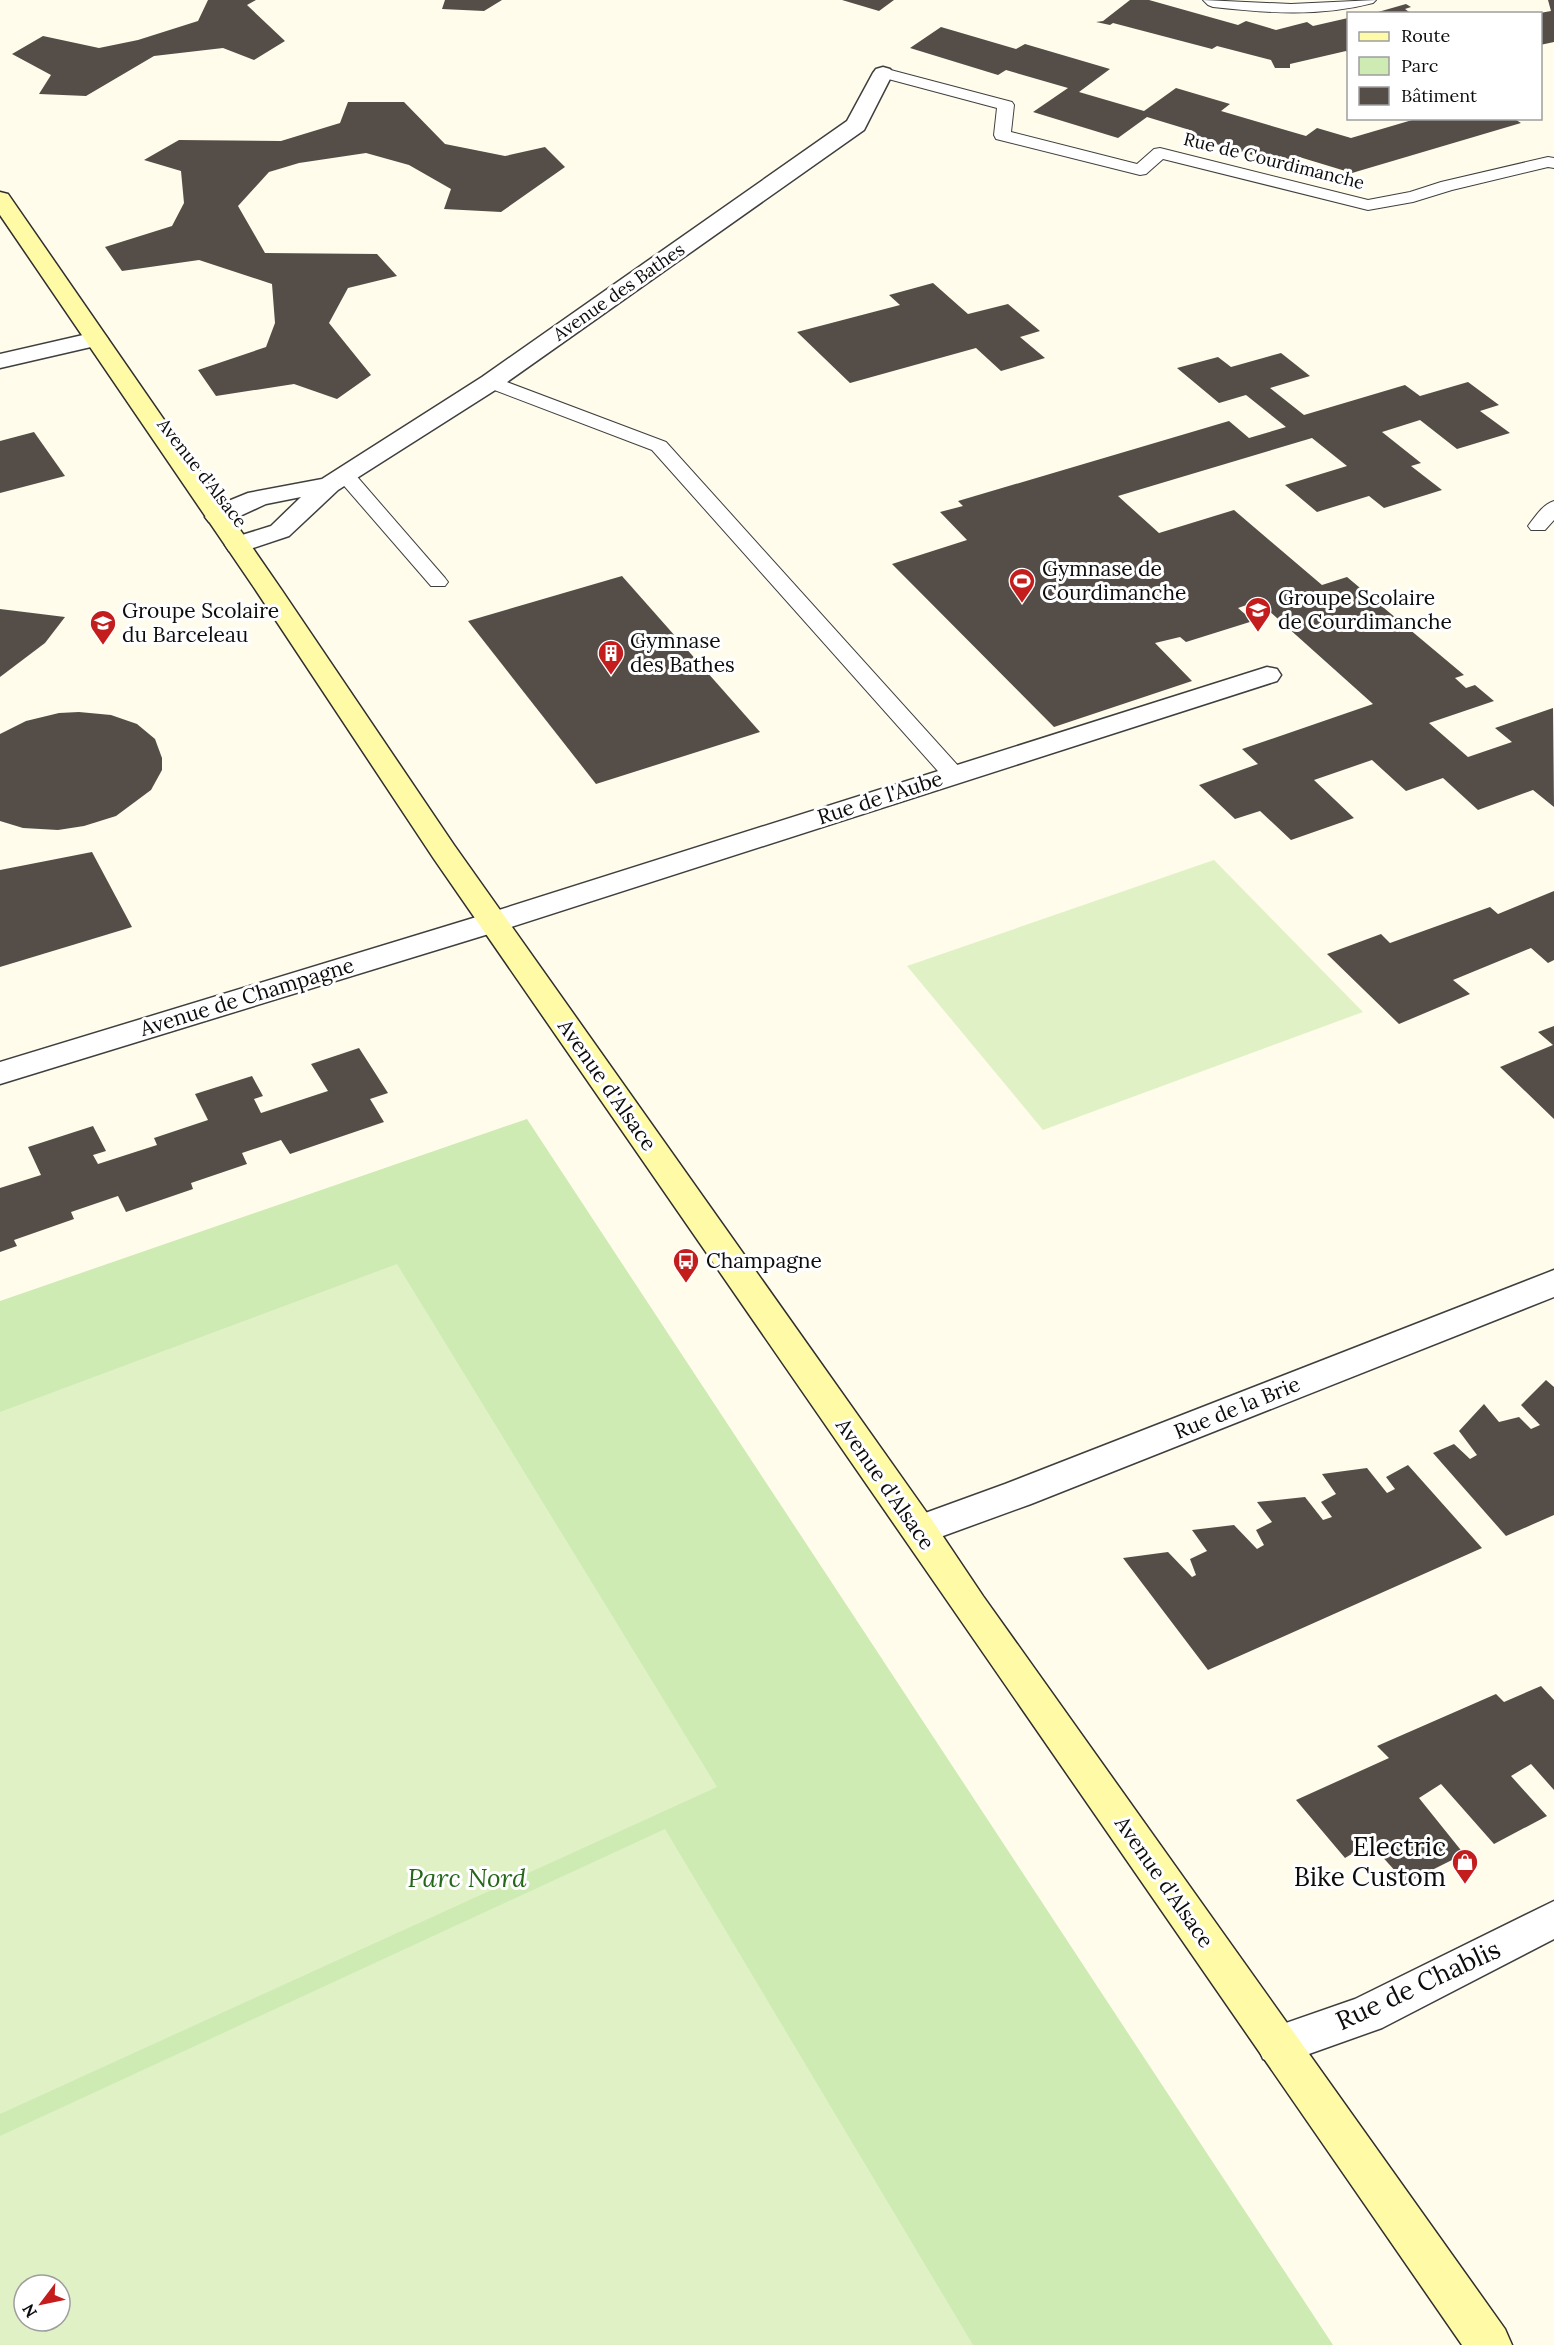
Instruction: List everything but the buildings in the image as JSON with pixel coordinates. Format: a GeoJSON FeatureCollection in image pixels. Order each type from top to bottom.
{"type":"FeatureCollection","features":[{"type":"Feature","properties":{"kind":"street","name":"Avenue des Bathes"},"geometry":{"type":"LineString","coordinates":[[246,542],[280,531],[338,481],[491,381],[856,124],[884,73]]}},
{"type":"Feature","properties":{"kind":"street","name":"Avenue d'Alsace"},"geometry":{"type":"LineString","coordinates":[[0,199],[96,339],[246,542],[288,618],[494,922],[919,1530],[970,1607],[1489,2345]]}},
{"type":"Feature","properties":{"kind":"street"},"geometry":{"type":"LineString","coordinates":[[0,361],[96,339]]}},
{"type":"Feature","properties":{"kind":"street","name":"Avenue des Bathes"},"geometry":{"type":"LineString","coordinates":[[224,512],[258,498],[338,481]]}},
{"type":"Feature","properties":{"kind":"street","name":"Rue de l'Aube"},"geometry":{"type":"LineString","coordinates":[[494,922],[1267,675]]}},
{"type":"Feature","properties":{"kind":"street","name":"Avenue de Champagne"},"geometry":{"type":"LineString","coordinates":[[0,1073],[494,922]]}},
{"type":"Feature","properties":{"kind":"street","name":"Rue de la Brie"},"geometry":{"type":"LineString","coordinates":[[919,1530],[1029,1490],[1554,1283]]}},
{"type":"Feature","properties":{"kind":"street","name":"Rue de Chablis"},"geometry":{"type":"LineString","coordinates":[[1278,2045],[1367,2014],[1554,1919]]}},
{"type":"Feature","properties":{"kind":"lane"},"geometry":{"type":"LineString","coordinates":[[1211,0],[1275,10],[1347,6],[1368,0]]}},
{"type":"Feature","properties":{"kind":"lane","name":"Rue de Courdimanche"},"geometry":{"type":"LineString","coordinates":[[884,73],[1006,105],[1002,135],[1140,170],[1160,153],[1368,205],[1413,197],[1447,186],[1548,162],[1554,163]]}},
{"type":"Feature","properties":{"kind":"lane"},"geometry":{"type":"LineString","coordinates":[[491,381],[658,446],[952,774]]}},
{"type":"Feature","properties":{"kind":"lane"},"geometry":{"type":"LineString","coordinates":[[338,481],[438,582]]}},
{"type":"Feature","properties":{"kind":"lane"},"geometry":{"type":"LineString","coordinates":[[1538,526],[1554,507]]}},
{"type":"Feature","properties":{"kind":"green space"},"geometry":{"type":"Polygon","coordinates":[[[1214,860],[1363,1012],[1043,1130],[907,966],[1214,860]]]}},
{"type":"Feature","properties":{"kind":"green space","name":"Parc Nord"},"geometry":{"type":"Polygon","coordinates":[[[527,1119],[1333,2345],[0,2345],[0,1301],[527,1119]]]}},
{"type":"Feature","properties":{"kind":"green space"},"geometry":{"type":"Polygon","coordinates":[[[397,1264],[717,1787],[0,2114],[0,1412],[397,1264]]]}},
{"type":"Feature","properties":{"kind":"green space"},"geometry":{"type":"Polygon","coordinates":[[[665,1829],[973,2345],[0,2345],[0,2136],[665,1829]]]}},
{"type":"Feature","properties":{"kind":"place","name":"Gymnase de Courdimanche"},"geometry":{"type":"Point","coordinates":[1022,604]}},
{"type":"Feature","properties":{"kind":"place","name":"Groupe Scolaire de Courdimanche"},"geometry":{"type":"Point","coordinates":[1258,633]}},
{"type":"Feature","properties":{"kind":"place","name":"Groupe Scolaire du Barceleau"},"geometry":{"type":"Point","coordinates":[103,646]}},
{"type":"Feature","properties":{"kind":"place","name":"Gymnase des Bathes"},"geometry":{"type":"Point","coordinates":[611,676]}},
{"type":"Feature","properties":{"kind":"place","name":"Champagne"},"geometry":{"type":"Point","coordinates":[686,1284]}},
{"type":"Feature","properties":{"kind":"place","name":"Electric Bike Custom"},"geometry":{"type":"Point","coordinates":[1465,1885]}}]}
